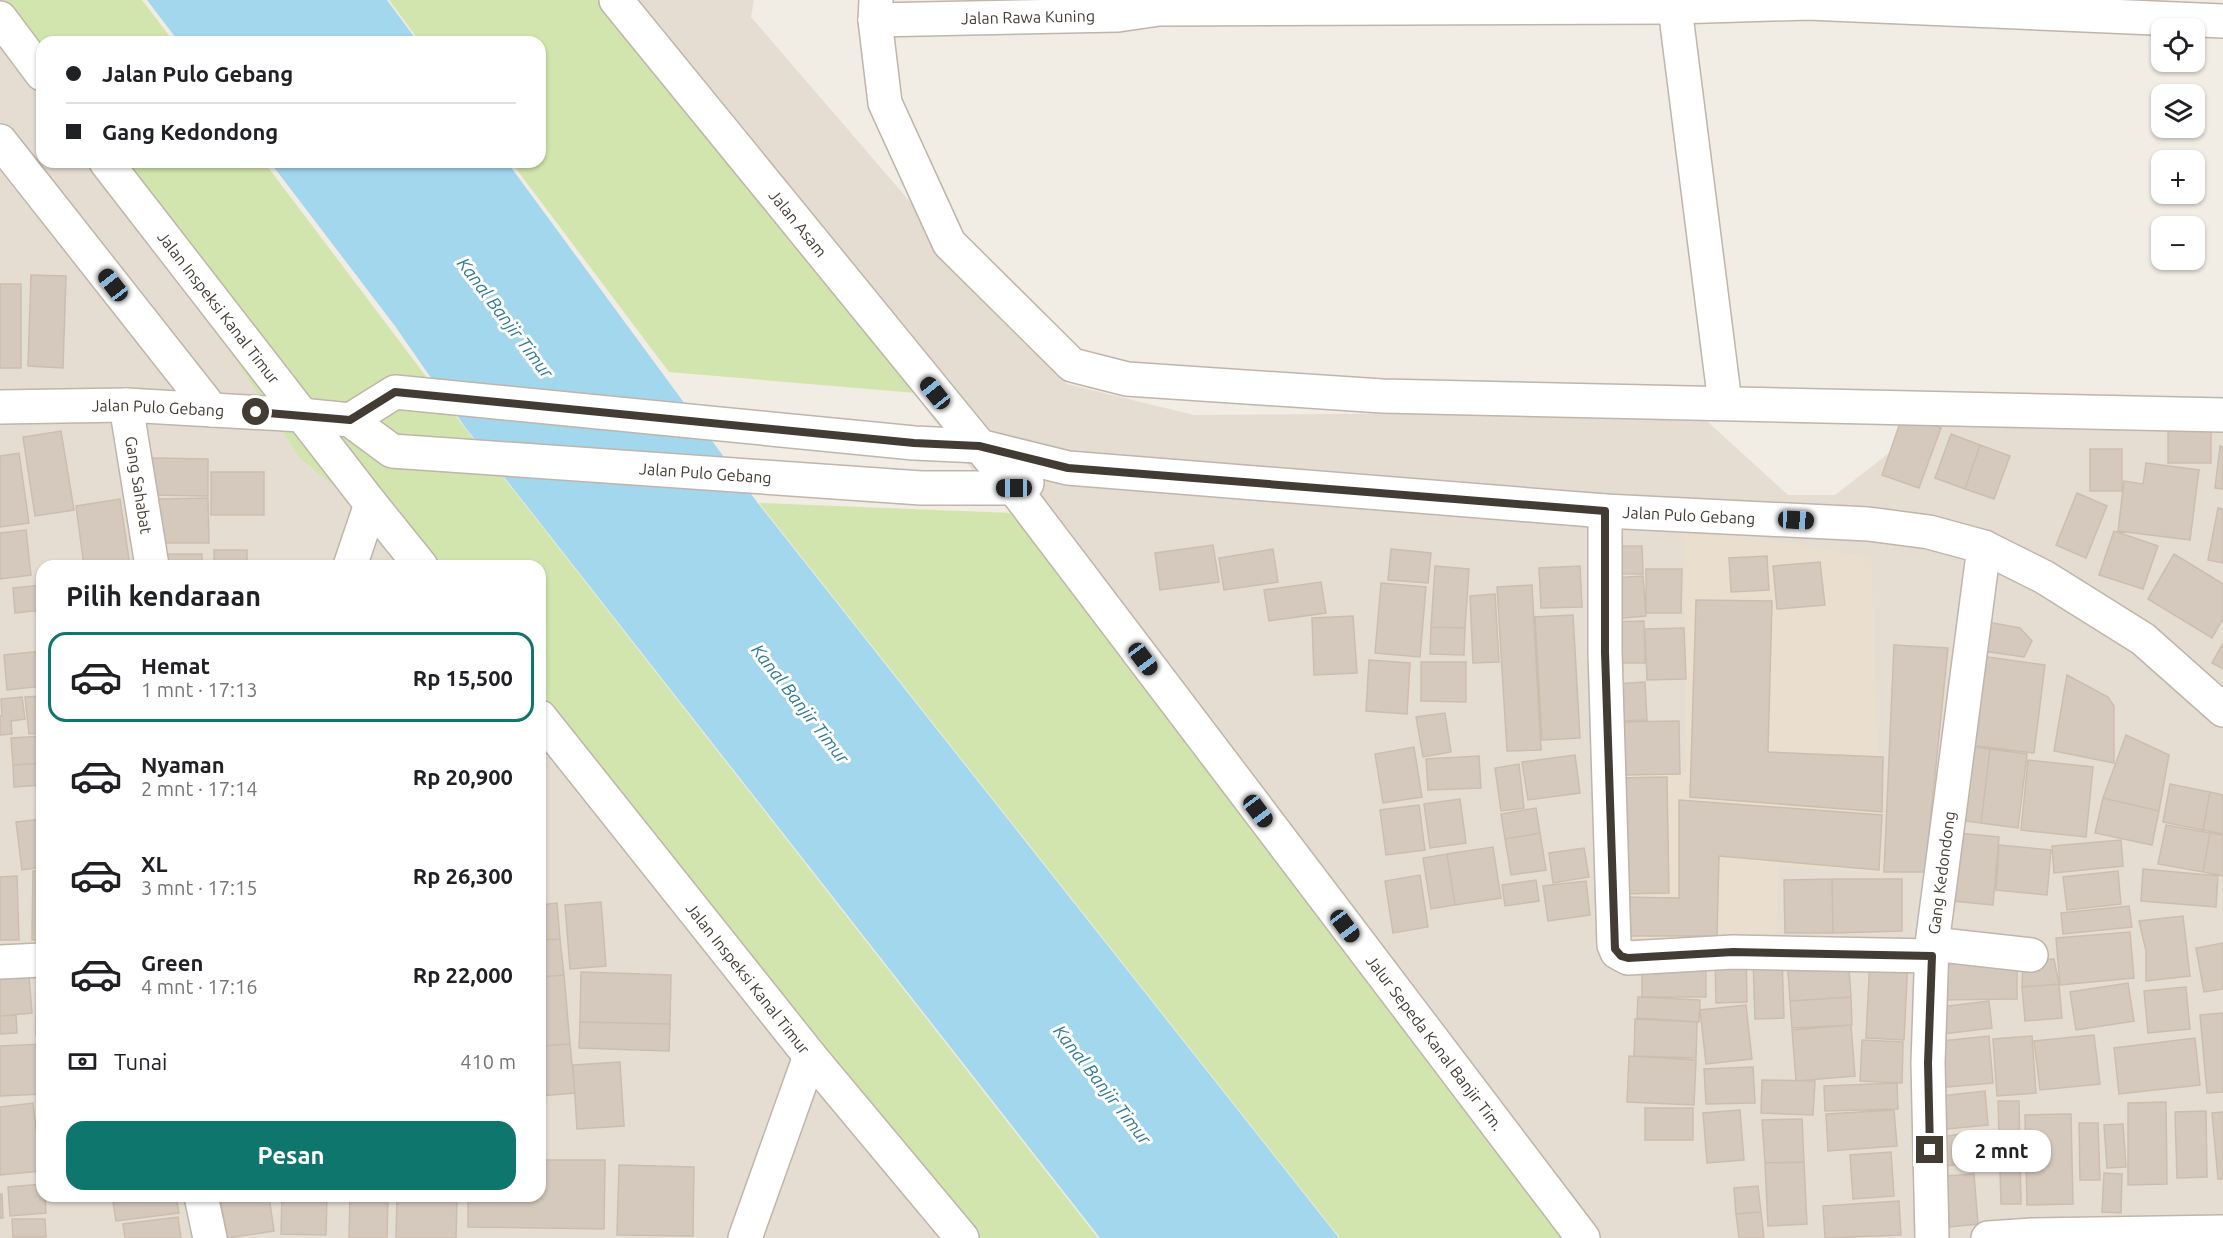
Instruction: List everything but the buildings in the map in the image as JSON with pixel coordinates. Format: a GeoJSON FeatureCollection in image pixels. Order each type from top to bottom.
{"type":"FeatureCollection","features":[{"type":"Feature","properties":{"kind":"street","name":"Jalan Asam"},"geometry":{"type":"LineString","coordinates":[[616,0],[979,446]]}},
{"type":"Feature","properties":{"kind":"street","name":"Jalan Rawa Kuning"},"geometry":{"type":"LineString","coordinates":[[876,10],[1118,15],[1159,9],[1808,3],[2223,21]]}},
{"type":"Feature","properties":{"kind":"street"},"geometry":{"type":"LineString","coordinates":[[1674,4],[1725,403]]}},
{"type":"Feature","properties":{"kind":"street"},"geometry":{"type":"LineString","coordinates":[[876,10],[885,103],[949,243],[1072,365],[1127,379],[1382,396],[2223,416]]}},
{"type":"Feature","properties":{"kind":"street"},"geometry":{"type":"LineString","coordinates":[[0,18],[36,66]]}},
{"type":"Feature","properties":{"kind":"street"},"geometry":{"type":"LineString","coordinates":[[0,141],[212,410]]}},
{"type":"Feature","properties":{"kind":"street","name":"Jalan Inspeksi Kanal Timur"},"geometry":{"type":"LineString","coordinates":[[111,168],[370,504],[416,560]]}},
{"type":"Feature","properties":{"kind":"street","name":"Jalan Pulo Gebang"},"geometry":{"type":"LineString","coordinates":[[350,420],[395,392],[914,443],[979,446],[1068,468],[1605,511],[1868,524],[1929,532],[1984,547],[2044,577],[2143,639],[2223,710]]}},
{"type":"Feature","properties":{"kind":"street","name":"Jalan Pulo Gebang"},"geometry":{"type":"LineString","coordinates":[[0,406],[126,405],[301,415],[350,420],[392,451],[921,489],[1014,488],[1068,468]]}},
{"type":"Feature","properties":{"kind":"street","name":"Gang Sahabat"},"geometry":{"type":"LineString","coordinates":[[126,405],[151,560]]}},
{"type":"Feature","properties":{"kind":"street","name":"Jalur Sepeda Kanal Banjir Tim."},"geometry":{"type":"LineString","coordinates":[[979,446],[1014,488],[1583,1238]]}},
{"type":"Feature","properties":{"kind":"street"},"geometry":{"type":"LineString","coordinates":[[352,560],[370,504]]}},
{"type":"Feature","properties":{"kind":"street"},"geometry":{"type":"LineString","coordinates":[[1605,511],[1605,652],[1614,945],[1617,952],[1628,958],[1733,952],[1932,950],[2031,955]]}},
{"type":"Feature","properties":{"kind":"street","name":"Gang Kedondong"},"geometry":{"type":"LineString","coordinates":[[1932,1238],[1928,1063],[1932,950],[1984,547]]}},
{"type":"Feature","properties":{"kind":"street","name":"Jalan Inspeksi Kanal Timur"},"geometry":{"type":"LineString","coordinates":[[546,725],[810,1056],[962,1238]]}},
{"type":"Feature","properties":{"kind":"street"},"geometry":{"type":"LineString","coordinates":[[0,962],[36,960]]}},
{"type":"Feature","properties":{"kind":"street"},"geometry":{"type":"LineString","coordinates":[[746,1238],[810,1056]]}},
{"type":"Feature","properties":{"kind":"street"},"geometry":{"type":"LineString","coordinates":[[202,1202],[210,1238]]}},
{"type":"Feature","properties":{"kind":"street"},"geometry":{"type":"LineString","coordinates":[[1988,1238],[2033,1235],[2223,1232]]}},
{"type":"Feature","properties":{"kind":"shaded area"},"geometry":{"type":"Polygon","coordinates":[[[615,0],[754,0],[751,17],[1067,384],[1194,415],[1696,411],[1788,495],[1835,495],[1934,418],[2223,431],[2223,1238],[1583,1238],[1013,513],[969,466],[615,0]]]}},
{"type":"Feature","properties":{"kind":"shaded area"},"geometry":{"type":"Polygon","coordinates":[[[0,24],[36,70],[36,168],[113,168],[417,560],[36,560],[36,1202],[546,1202],[546,724],[962,1238],[0,1238],[0,24]]]}},
{"type":"Feature","properties":{"kind":"shaded area"},"geometry":{"type":"Polygon","coordinates":[[[1684,523],[1871,558],[1882,873],[1779,866],[1776,937],[1617,940],[1611,777],[1686,773],[1684,523]]]}},
{"type":"Feature","properties":{"kind":"green space"},"geometry":{"type":"Polygon","coordinates":[[[0,0],[142,0],[169,36],[36,36],[36,69],[0,23],[0,0]]]}},
{"type":"Feature","properties":{"kind":"green space"},"geometry":{"type":"Polygon","coordinates":[[[389,0],[616,0],[916,393],[669,372],[516,168],[546,168],[546,36],[416,36],[389,0]]]}},
{"type":"Feature","properties":{"kind":"green space"},"geometry":{"type":"Polygon","coordinates":[[[110,168],[269,168],[465,428],[1098,1238],[962,1238],[546,722],[546,560],[416,560],[382,526],[300,458],[110,168]]]}},
{"type":"Feature","properties":{"kind":"green space"},"geometry":{"type":"Polygon","coordinates":[[[759,503],[1013,513],[1583,1238],[1340,1238],[759,503]]]}},
{"type":"Feature","properties":{"kind":"water"},"geometry":{"type":"Polygon","coordinates":[[[147,0],[387,0],[414,36],[174,36],[147,0]]]}},
{"type":"Feature","properties":{"kind":"water","name":"Kanal Banjir Timur"},"geometry":{"type":"Polygon","coordinates":[[[275,168],[511,168],[757,502],[1339,1238],[1100,1238],[465,427],[395,326],[275,168]]]}},
{"type":"Feature","properties":{"kind":"route"},"geometry":{"type":"LineString","coordinates":[[256,412],[350,420],[395,392],[914,443],[979,446],[1068,468],[1605,511],[1605,652],[1615,949],[1625,958],[1733,952],[1932,956],[1928,1063],[1930,1150]]}}]}
